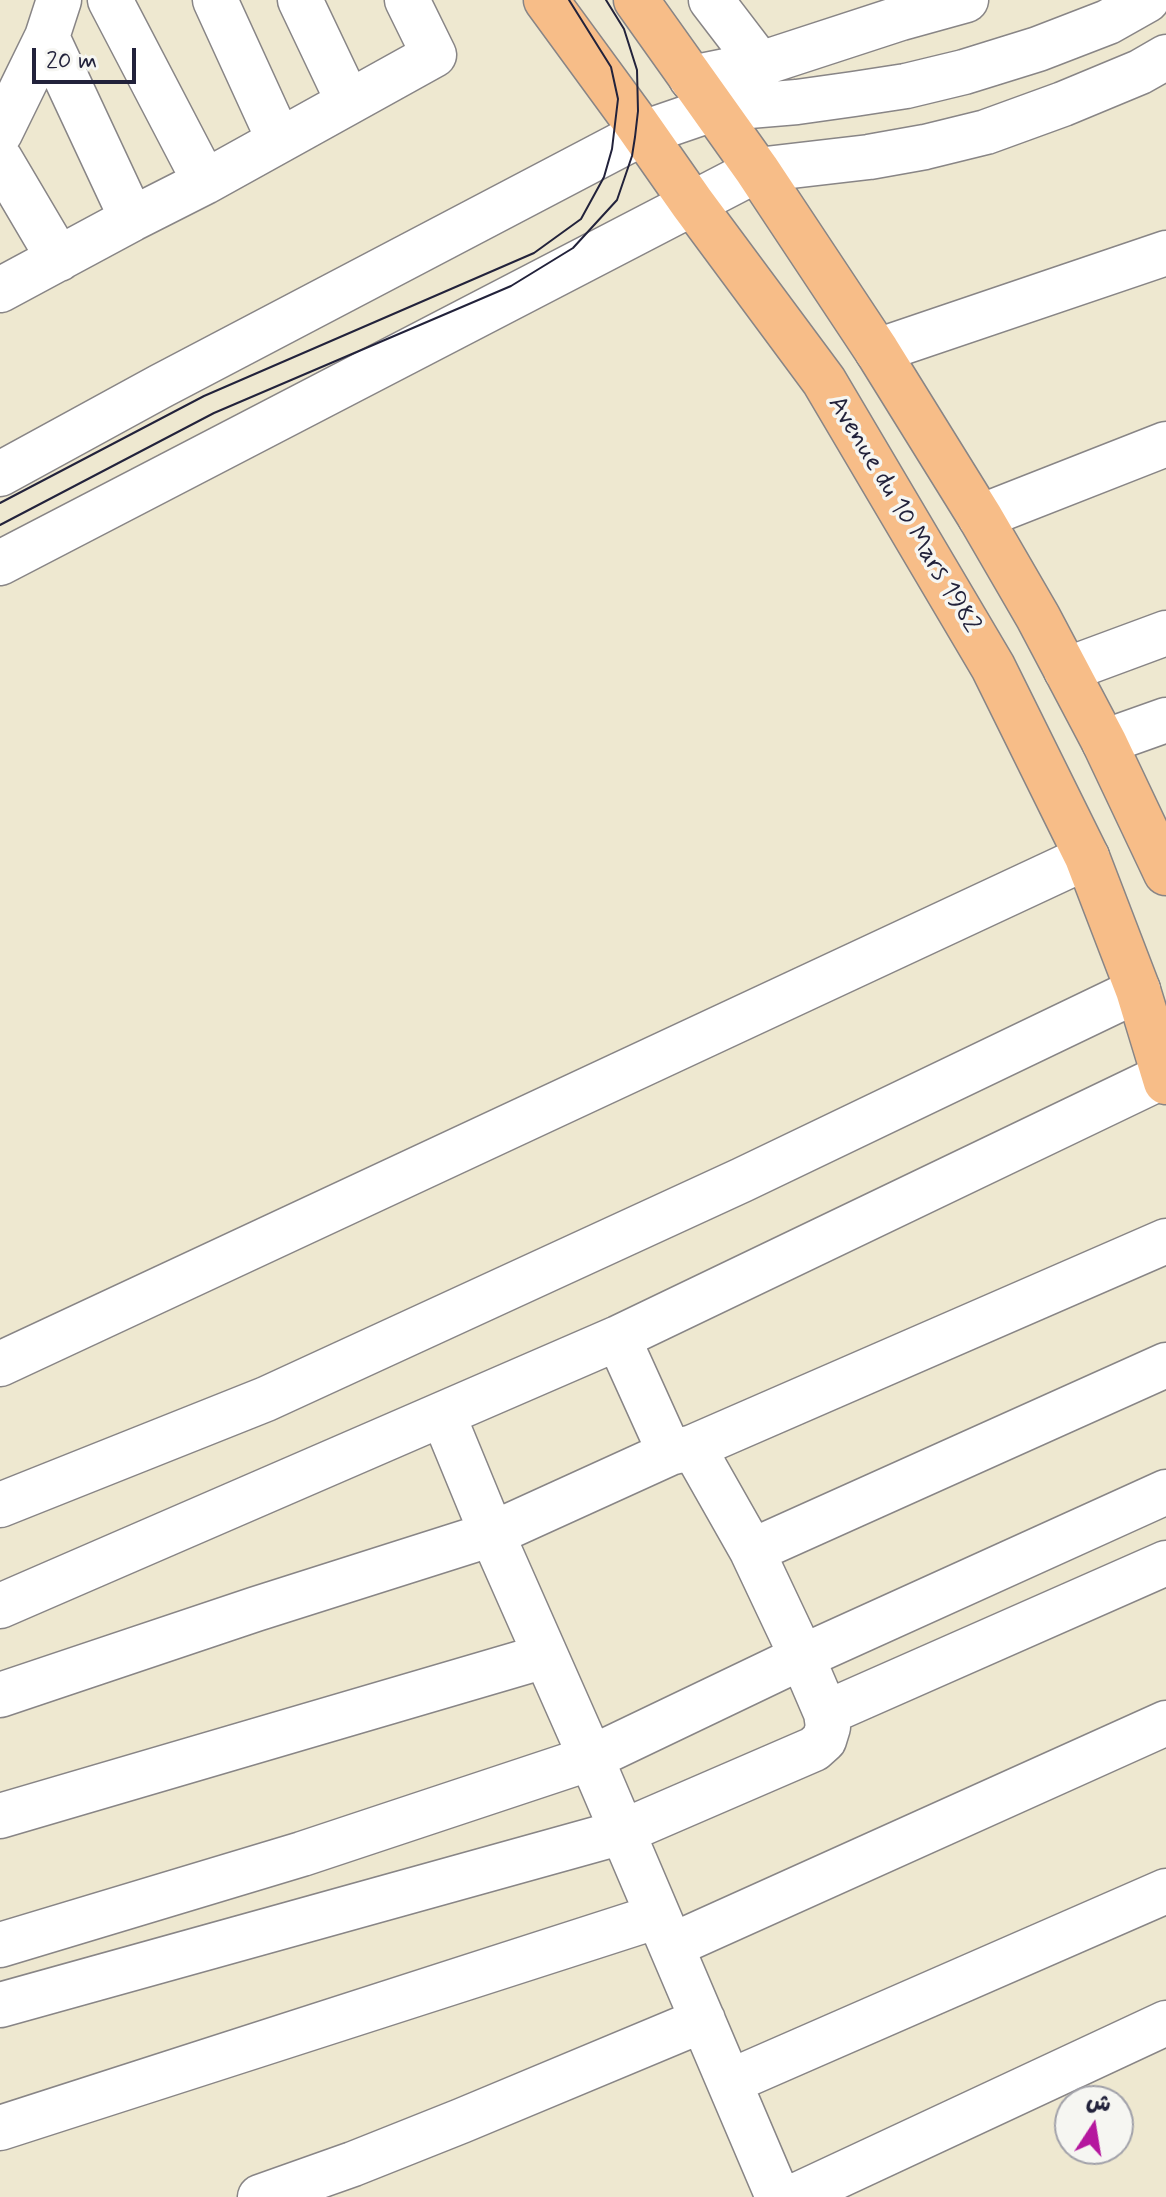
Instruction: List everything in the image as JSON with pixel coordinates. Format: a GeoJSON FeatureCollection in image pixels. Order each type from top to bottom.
{"type":"FeatureCollection","features":[{"type":"Feature","properties":{"kind":"main road","name":"Avenue du 10 Mars 1982"},"geometry":{"type":"LineString","coordinates":[[546,0],[824,381],[993,667],[1087,857],[1138,990],[1165,1079]]}},
{"type":"Feature","properties":{"kind":"main road"},"geometry":{"type":"LineString","coordinates":[[636,0],[757,170],[877,351],[980,517],[1104,742],[1166,873]]}},
{"type":"Feature","properties":{"kind":"street"},"geometry":{"type":"LineString","coordinates":[[110,0],[205,182]]}},
{"type":"Feature","properties":{"kind":"street"},"geometry":{"type":"LineString","coordinates":[[215,0],[279,140]]}},
{"type":"Feature","properties":{"kind":"street"},"geometry":{"type":"LineString","coordinates":[[300,0],[348,101]]}},
{"type":"Feature","properties":{"kind":"street"},"geometry":{"type":"LineString","coordinates":[[0,290],[205,182],[434,55],[407,0]]}},
{"type":"Feature","properties":{"kind":"street"},"geometry":{"type":"LineString","coordinates":[[711,0],[760,64]]}},
{"type":"Feature","properties":{"kind":"street"},"geometry":{"type":"LineString","coordinates":[[0,474],[643,133],[702,93],[760,64],[894,9],[966,0]]}},
{"type":"Feature","properties":{"kind":"street"},"geometry":{"type":"LineString","coordinates":[[702,93],[797,102],[906,86],[1038,49],[1108,22],[1147,0]]}},
{"type":"Feature","properties":{"kind":"street"},"geometry":{"type":"LineString","coordinates":[[53,19],[132,219]]}},
{"type":"Feature","properties":{"kind":"street"},"geometry":{"type":"LineString","coordinates":[[0,133],[53,19]]}},
{"type":"Feature","properties":{"kind":"street"},"geometry":{"type":"LineString","coordinates":[[0,563],[757,170],[869,157],[986,132],[1076,99],[1140,72],[1166,57]]}},
{"type":"Feature","properties":{"kind":"street"},"geometry":{"type":"LineString","coordinates":[[0,159],[59,259]]}},
{"type":"Feature","properties":{"kind":"street"},"geometry":{"type":"LineString","coordinates":[[877,351],[1166,253]]}},
{"type":"Feature","properties":{"kind":"street"},"geometry":{"type":"LineString","coordinates":[[980,517],[1166,444]]}},
{"type":"Feature","properties":{"kind":"street"},"geometry":{"type":"LineString","coordinates":[[1066,670],[1166,633]]}},
{"type":"Feature","properties":{"kind":"street"},"geometry":{"type":"LineString","coordinates":[[1104,742],[1166,720]]}},
{"type":"Feature","properties":{"kind":"street"},"geometry":{"type":"LineString","coordinates":[[0,1364],[1087,857]]}},
{"type":"Feature","properties":{"kind":"street"},"geometry":{"type":"LineString","coordinates":[[0,1505],[295,1386],[742,1180],[1138,990]]}},
{"type":"Feature","properties":{"kind":"street"},"geometry":{"type":"LineString","coordinates":[[0,1606],[618,1338],[1165,1079]]}},
{"type":"Feature","properties":{"kind":"street"},"geometry":{"type":"LineString","coordinates":[[0,1695],[492,1534],[1166,1241]]}},
{"type":"Feature","properties":{"kind":"street"},"geometry":{"type":"LineString","coordinates":[[0,2005],[622,1832],[814,1749],[824,1740],[828,1727],[826,1713],[752,1551],[682,1450],[618,1338]]}},
{"type":"Feature","properties":{"kind":"street"},"geometry":{"type":"LineString","coordinates":[[752,1551],[1166,1365]]}},
{"type":"Feature","properties":{"kind":"street"},"geometry":{"type":"LineString","coordinates":[[443,1415],[778,2197]]}},
{"type":"Feature","properties":{"kind":"street"},"geometry":{"type":"LineString","coordinates":[[0,1945],[302,1854],[591,1758],[802,1657],[1166,1492]]}},
{"type":"Feature","properties":{"kind":"street"},"geometry":{"type":"LineString","coordinates":[[826,1713],[1166,1563]]}},
{"type":"Feature","properties":{"kind":"street"},"geometry":{"type":"LineString","coordinates":[[0,1816],[545,1656]]}},
{"type":"Feature","properties":{"kind":"street"},"geometry":{"type":"LineString","coordinates":[[0,2128],[664,1931],[1166,1723]]}},
{"type":"Feature","properties":{"kind":"street"},"geometry":{"type":"LineString","coordinates":[[729,2082],[1166,1891]]}},
{"type":"Feature","properties":{"kind":"street"},"geometry":{"type":"LineString","coordinates":[[260,2197],[461,2121],[703,2020]]}},
{"type":"Feature","properties":{"kind":"street"},"geometry":{"type":"LineString","coordinates":[[793,2197],[1166,2023]]}},
{"type":"Feature","properties":{"kind":"tram line"},"geometry":{"type":"LineString","coordinates":[[0,503],[204,396],[534,253],[581,219],[604,177],[612,149],[618,99],[611,67],[569,0]]}},
{"type":"Feature","properties":{"kind":"tram line"},"geometry":{"type":"LineString","coordinates":[[0,525],[214,413],[511,286],[573,248],[617,200],[635,137],[637,70],[624,29],[606,0]]}}]}
